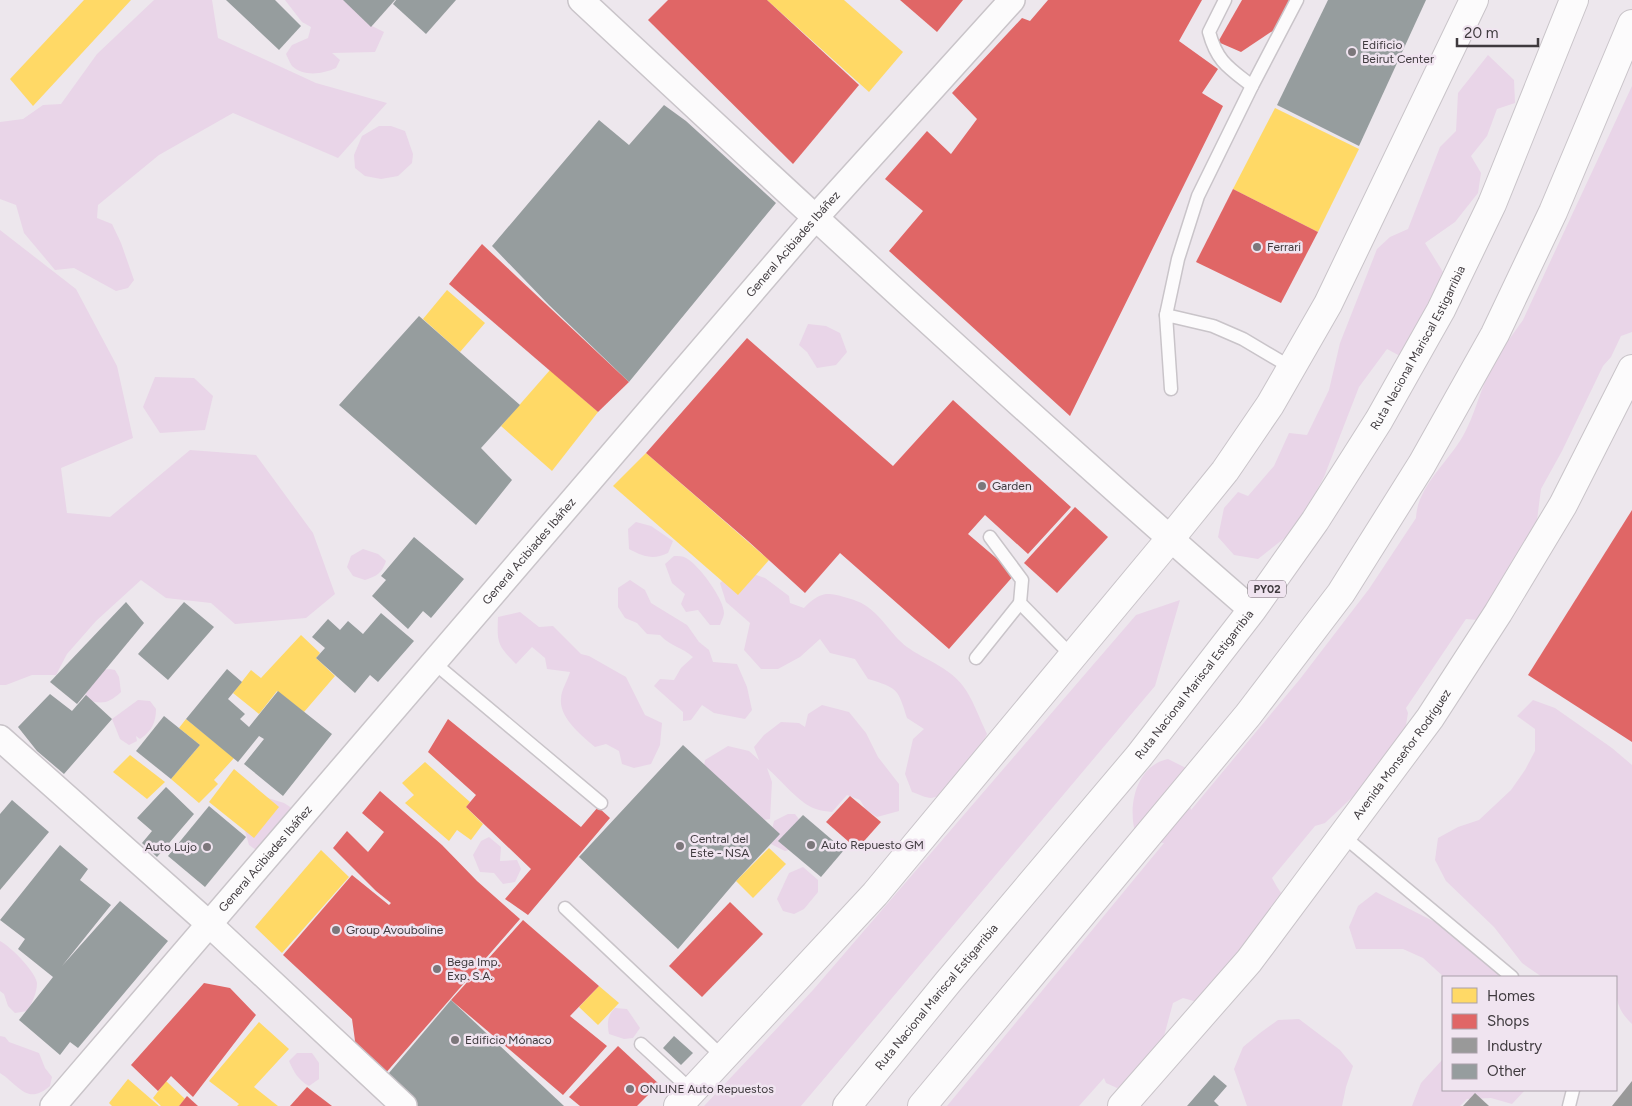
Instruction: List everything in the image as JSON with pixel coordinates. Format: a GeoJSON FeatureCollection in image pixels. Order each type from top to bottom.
{"type":"FeatureCollection","features":[{"type":"Feature","properties":{"kind":"main road"},"geometry":{"type":"LineString","coordinates":[[685,1099],[875,894],[1225,471],[1270,405],[1328,304],[1474,0]]}},
{"type":"Feature","properties":{"kind":"main road","name":"Ruta Nacional Mariscal Estigarribia"},"geometry":{"type":"LineString","coordinates":[[847,1106],[948,982],[1139,756],[1252,610],[1315,521],[1373,428],[1440,310],[1492,204],[1574,0]]}},
{"type":"Feature","properties":{"kind":"main road"},"geometry":{"type":"LineString","coordinates":[[922,1106],[1248,715],[1341,593],[1422,464],[1495,334],[1552,212],[1632,24]]}},
{"type":"Feature","properties":{"kind":"main road","name":"Avenida Monseñor Rodríguez"},"geometry":{"type":"LineString","coordinates":[[1122,1106],[1249,962],[1430,718],[1498,613],[1563,505],[1630,377]]}},
{"type":"Feature","properties":{"kind":"street"},"geometry":{"type":"LineString","coordinates":[[581,0],[815,218],[1170,539],[1252,610]]}},
{"type":"Feature","properties":{"kind":"street","name":"General Acibiades Ibáñez"},"geometry":{"type":"LineString","coordinates":[[52,1106],[815,218],[1012,0]]}},
{"type":"Feature","properties":{"kind":"street"},"geometry":{"type":"LineString","coordinates":[[0,738],[208,923],[404,1106]]}},
{"type":"Feature","properties":{"kind":"lane"},"geometry":{"type":"LineString","coordinates":[[1225,0],[1209,32],[1214,49],[1226,65],[1252,86]]}},
{"type":"Feature","properties":{"kind":"lane"},"geometry":{"type":"LineString","coordinates":[[1171,389],[1166,315],[1178,259],[1198,196],[1297,0]]}},
{"type":"Feature","properties":{"kind":"lane"},"geometry":{"type":"LineString","coordinates":[[1166,315],[1213,326],[1243,339],[1292,368]]}},
{"type":"Feature","properties":{"kind":"lane"},"geometry":{"type":"LineString","coordinates":[[976,658],[1020,603],[1022,580],[990,537]]}},
{"type":"Feature","properties":{"kind":"lane"},"geometry":{"type":"LineString","coordinates":[[1020,603],[1072,656]]}},
{"type":"Feature","properties":{"kind":"lane"},"geometry":{"type":"LineString","coordinates":[[433,662],[601,803]]}},
{"type":"Feature","properties":{"kind":"lane"},"geometry":{"type":"LineString","coordinates":[[1342,835],[1511,976]]}},
{"type":"Feature","properties":{"kind":"lane"},"geometry":{"type":"LineString","coordinates":[[565,908],[724,1057]]}},
{"type":"Feature","properties":{"kind":"lane"},"geometry":{"type":"LineString","coordinates":[[641,1044],[685,1099]]}},
{"type":"Feature","properties":{"kind":"lane"},"geometry":{"type":"LineString","coordinates":[[1569,1106],[1573,1091]]}},
{"type":"Feature","properties":{"kind":"shaded area"},"geometry":{"type":"Polygon","coordinates":[[[154,0],[212,0],[218,38],[316,83],[387,103],[338,158],[233,113],[159,155],[98,205],[97,218],[112,224],[134,280],[128,288],[116,291],[74,268],[55,270],[24,233],[16,205],[0,199],[0,122],[23,119],[43,105],[61,104],[97,54],[154,0]]]}},
{"type":"Feature","properties":{"kind":"shaded area"},"geometry":{"type":"Polygon","coordinates":[[[285,0],[344,0],[368,24],[384,32],[375,52],[332,53],[340,60],[336,68],[320,73],[302,72],[292,66],[286,54],[292,45],[308,38],[311,27],[302,22],[285,0]]]}},
{"type":"Feature","properties":{"kind":"shaded area"},"geometry":{"type":"Polygon","coordinates":[[[1488,55],[1514,80],[1515,103],[1497,109],[1487,136],[1471,156],[1481,173],[1478,193],[1455,222],[1425,243],[1443,272],[1421,323],[1400,356],[1387,349],[1359,387],[1324,477],[1296,529],[1258,559],[1234,555],[1218,537],[1224,508],[1238,492],[1248,496],[1274,466],[1289,433],[1307,435],[1329,390],[1340,343],[1377,249],[1390,237],[1408,229],[1440,147],[1456,131],[1458,93],[1488,55]]]}},
{"type":"Feature","properties":{"kind":"shaded area"},"geometry":{"type":"Polygon","coordinates":[[[1632,86],[1632,332],[1621,336],[1611,357],[1603,366],[1562,451],[1541,489],[1537,520],[1529,541],[1478,620],[1466,619],[1406,708],[1408,713],[1404,737],[1359,791],[1325,823],[1315,826],[1272,878],[1284,897],[1291,919],[1283,940],[1261,967],[1204,1004],[1183,998],[1173,1003],[1164,1036],[1126,1083],[1117,1088],[1106,1083],[1104,1078],[1079,1106],[947,1106],[1164,843],[1137,838],[1134,829],[1134,797],[1142,777],[1158,762],[1168,759],[1188,769],[1191,810],[1300,679],[1369,589],[1416,518],[1422,496],[1428,485],[1463,436],[1489,372],[1523,320],[1632,86]]]}},
{"type":"Feature","properties":{"kind":"shaded area"},"geometry":{"type":"Polygon","coordinates":[[[379,126],[391,126],[405,131],[413,154],[412,163],[398,176],[381,179],[365,176],[355,168],[354,155],[362,136],[379,126]]]}},
{"type":"Feature","properties":{"kind":"shaded area"},"geometry":{"type":"Polygon","coordinates":[[[0,230],[76,289],[117,366],[133,438],[61,468],[67,513],[110,517],[190,450],[256,455],[313,533],[335,594],[306,618],[235,624],[211,603],[166,598],[141,580],[96,621],[67,654],[56,675],[32,675],[6,685],[0,685],[0,230]]]}},
{"type":"Feature","properties":{"kind":"shaded area"},"geometry":{"type":"Polygon","coordinates":[[[808,324],[826,326],[840,333],[847,352],[836,365],[817,368],[807,352],[799,345],[808,324]]]}},
{"type":"Feature","properties":{"kind":"shaded area"},"geometry":{"type":"Polygon","coordinates":[[[155,377],[194,378],[213,396],[205,430],[160,433],[143,407],[155,377]]]}},
{"type":"Feature","properties":{"kind":"shaded area"},"geometry":{"type":"Polygon","coordinates":[[[636,522],[651,526],[673,541],[668,553],[648,557],[629,549],[628,529],[636,522]]]}},
{"type":"Feature","properties":{"kind":"shaded area"},"geometry":{"type":"Polygon","coordinates":[[[363,549],[378,554],[386,561],[378,574],[365,580],[353,576],[347,567],[351,556],[363,549]]]}},
{"type":"Feature","properties":{"kind":"shaded area"},"geometry":{"type":"Polygon","coordinates":[[[674,556],[683,557],[691,562],[710,582],[723,607],[724,614],[720,625],[710,625],[698,610],[686,612],[681,604],[685,594],[672,583],[665,564],[674,556]]]}},
{"type":"Feature","properties":{"kind":"shaded area"},"geometry":{"type":"Polygon","coordinates":[[[737,568],[765,578],[789,596],[790,603],[804,608],[814,599],[826,594],[860,602],[875,613],[907,647],[957,679],[970,696],[987,734],[972,764],[960,782],[952,790],[931,798],[912,792],[905,774],[913,739],[924,729],[907,718],[899,695],[895,691],[868,679],[855,659],[830,653],[820,639],[800,657],[778,669],[761,669],[744,650],[750,623],[726,602],[720,583],[737,568]]]}},
{"type":"Feature","properties":{"kind":"shaded area"},"geometry":{"type":"Polygon","coordinates":[[[630,580],[645,590],[651,603],[687,625],[699,642],[709,650],[713,662],[737,664],[747,687],[752,710],[745,719],[714,713],[702,705],[691,720],[683,721],[683,712],[654,686],[660,679],[674,680],[681,668],[693,657],[660,635],[647,634],[637,623],[625,618],[618,607],[618,588],[630,580]]]}},
{"type":"Feature","properties":{"kind":"shaded area"},"geometry":{"type":"Polygon","coordinates":[[[1180,600],[1155,686],[801,1106],[704,1106],[813,990],[1136,615],[1180,600]]]}},
{"type":"Feature","properties":{"kind":"shaded area"},"geometry":{"type":"Polygon","coordinates":[[[520,612],[539,627],[553,626],[581,654],[589,656],[626,677],[645,715],[662,723],[660,745],[651,764],[634,768],[622,764],[619,751],[606,744],[595,747],[573,726],[561,706],[562,692],[570,672],[547,669],[545,658],[532,647],[516,664],[505,652],[498,638],[498,617],[520,612]]]}},
{"type":"Feature","properties":{"kind":"shaded area"},"geometry":{"type":"Polygon","coordinates":[[[100,670],[115,670],[119,677],[121,692],[104,702],[83,699],[100,670]]]}},
{"type":"Feature","properties":{"kind":"shaded area"},"geometry":{"type":"Polygon","coordinates":[[[138,700],[150,701],[156,709],[155,718],[148,733],[140,739],[136,736],[137,741],[129,745],[120,739],[112,719],[138,700]]]}},
{"type":"Feature","properties":{"kind":"shaded area"},"geometry":{"type":"Polygon","coordinates":[[[1533,700],[1555,708],[1612,748],[1632,765],[1632,1024],[1618,1003],[1617,976],[1541,976],[1522,963],[1494,927],[1446,881],[1435,860],[1438,838],[1458,827],[1479,820],[1511,790],[1525,770],[1535,751],[1535,729],[1517,716],[1533,700]]]}},
{"type":"Feature","properties":{"kind":"shaded area"},"geometry":{"type":"Polygon","coordinates":[[[822,705],[849,712],[866,733],[878,757],[899,784],[899,811],[877,817],[866,810],[860,800],[847,795],[832,812],[818,810],[810,807],[797,797],[767,768],[772,782],[770,819],[757,821],[702,778],[705,760],[728,746],[749,751],[759,760],[754,747],[764,735],[781,722],[799,723],[805,727],[808,714],[822,705]]]}},
{"type":"Feature","properties":{"kind":"shaded area"},"geometry":{"type":"Polygon","coordinates":[[[268,798],[284,803],[295,810],[259,852],[249,845],[243,824],[268,798]]]}},
{"type":"Feature","properties":{"kind":"shaded area"},"geometry":{"type":"Polygon","coordinates":[[[788,814],[795,814],[801,822],[793,849],[785,851],[771,844],[771,834],[774,821],[788,814]]]}},
{"type":"Feature","properties":{"kind":"shaded area"},"geometry":{"type":"Polygon","coordinates":[[[489,837],[501,847],[500,861],[517,860],[521,869],[515,882],[503,884],[494,873],[480,872],[473,855],[481,841],[489,837]]]}},
{"type":"Feature","properties":{"kind":"shaded area"},"geometry":{"type":"Polygon","coordinates":[[[803,867],[818,880],[818,892],[804,909],[794,914],[783,911],[777,899],[789,873],[803,867]]]}},
{"type":"Feature","properties":{"kind":"shaded area"},"geometry":{"type":"Polygon","coordinates":[[[1376,892],[1439,924],[1492,964],[1498,976],[1443,976],[1423,958],[1403,949],[1356,949],[1349,927],[1358,906],[1376,892]]]}},
{"type":"Feature","properties":{"kind":"shaded area"},"geometry":{"type":"Polygon","coordinates":[[[0,941],[22,960],[36,978],[36,990],[28,1011],[15,1013],[8,1006],[4,994],[0,991],[0,941]]]}},
{"type":"Feature","properties":{"kind":"shaded area"},"geometry":{"type":"Polygon","coordinates":[[[615,1008],[627,1009],[640,1028],[633,1038],[624,1039],[609,1034],[608,1020],[615,1008]]]}},
{"type":"Feature","properties":{"kind":"shaded area"},"geometry":{"type":"Polygon","coordinates":[[[1299,1019],[1340,1050],[1353,1066],[1342,1106],[1247,1106],[1234,1069],[1243,1047],[1278,1020],[1299,1019]]]}},
{"type":"Feature","properties":{"kind":"shaded area"},"geometry":{"type":"Polygon","coordinates":[[[0,1036],[5,1037],[9,1042],[39,1053],[45,1068],[52,1077],[50,1086],[42,1092],[29,1094],[18,1088],[0,1073],[0,1036]]]}},
{"type":"Feature","properties":{"kind":"shaded area"},"geometry":{"type":"Polygon","coordinates":[[[297,1053],[312,1053],[319,1063],[319,1079],[309,1086],[297,1075],[289,1061],[297,1053]]]}},
{"type":"Feature","properties":{"kind":"shaded area"},"geometry":{"type":"Polygon","coordinates":[[[1442,1060],[1442,1091],[1524,1091],[1512,1104],[1491,1098],[1467,1099],[1460,1106],[1412,1106],[1421,1083],[1442,1060]]]}},
{"type":"Feature","properties":{"kind":"building: Homes"},"geometry":{"type":"Polygon","coordinates":[[[84,0],[131,0],[33,106],[10,79],[84,0]]]}},
{"type":"Feature","properties":{"kind":"building: Homes"},"geometry":{"type":"Polygon","coordinates":[[[767,0],[844,0],[903,52],[869,92],[767,0]]]}},
{"type":"Feature","properties":{"kind":"building: Homes"},"geometry":{"type":"Polygon","coordinates":[[[1275,108],[1359,149],[1318,232],[1233,189],[1275,108]]]}},
{"type":"Feature","properties":{"kind":"building: Homes"},"geometry":{"type":"Polygon","coordinates":[[[447,290],[485,323],[460,352],[423,319],[447,290]]]}},
{"type":"Feature","properties":{"kind":"building: Homes"},"geometry":{"type":"Polygon","coordinates":[[[550,370],[598,412],[552,471],[501,426],[550,370]]]}},
{"type":"Feature","properties":{"kind":"building: Homes"},"geometry":{"type":"Polygon","coordinates":[[[646,453],[769,560],[738,595],[613,486],[646,453]]]}},
{"type":"Feature","properties":{"kind":"building: Homes"},"geometry":{"type":"Polygon","coordinates":[[[301,635],[320,653],[316,658],[335,676],[304,712],[277,691],[259,714],[233,693],[251,670],[261,678],[301,635]]]}},
{"type":"Feature","properties":{"kind":"building: Homes"},"geometry":{"type":"Polygon","coordinates":[[[186,719],[234,758],[214,780],[218,784],[199,803],[171,779],[200,745],[179,728],[186,719]]]}},
{"type":"Feature","properties":{"kind":"building: Homes"},"geometry":{"type":"Polygon","coordinates":[[[130,755],[165,782],[147,799],[113,772],[130,755]]]}},
{"type":"Feature","properties":{"kind":"building: Homes"},"geometry":{"type":"Polygon","coordinates":[[[425,762],[470,802],[466,807],[483,824],[471,840],[457,830],[449,841],[405,803],[414,795],[402,783],[425,762]]]}},
{"type":"Feature","properties":{"kind":"building: Homes"},"geometry":{"type":"Polygon","coordinates":[[[234,769],[279,807],[254,838],[209,802],[234,769]]]}},
{"type":"Feature","properties":{"kind":"building: Homes"},"geometry":{"type":"Polygon","coordinates":[[[769,848],[786,864],[753,898],[736,881],[769,848]]]}},
{"type":"Feature","properties":{"kind":"building: Homes"},"geometry":{"type":"Polygon","coordinates":[[[321,850],[349,877],[282,953],[255,927],[321,850]]]}},
{"type":"Feature","properties":{"kind":"building: Homes"},"geometry":{"type":"Polygon","coordinates":[[[599,986],[619,1003],[598,1025],[579,1007],[599,986]]]}},
{"type":"Feature","properties":{"kind":"building: Homes"},"geometry":{"type":"Polygon","coordinates":[[[259,1022],[289,1049],[254,1087],[278,1106],[237,1106],[239,1104],[209,1081],[259,1022]]]}},
{"type":"Feature","properties":{"kind":"building: Homes"},"geometry":{"type":"Polygon","coordinates":[[[128,1079],[159,1106],[112,1106],[109,1103],[128,1079]]]}},
{"type":"Feature","properties":{"kind":"building: Homes"},"geometry":{"type":"Polygon","coordinates":[[[166,1081],[185,1099],[179,1106],[161,1106],[153,1098],[166,1081]]]}},
{"type":"Feature","properties":{"kind":"building: Shops"},"geometry":{"type":"Polygon","coordinates":[[[668,0],[767,0],[859,85],[793,164],[648,20],[668,0]]]}},
{"type":"Feature","properties":{"kind":"building: Shops"},"geometry":{"type":"Polygon","coordinates":[[[900,0],[963,0],[937,32],[900,0]]]}},
{"type":"Feature","properties":{"kind":"building: Shops"},"geometry":{"type":"Polygon","coordinates":[[[1048,0],[1202,0],[1179,41],[1218,69],[1202,93],[1223,106],[1070,416],[889,251],[923,211],[885,179],[927,131],[951,154],[977,119],[952,93],[1022,18],[1030,21],[1048,0]]]}},
{"type":"Feature","properties":{"kind":"building: Shops"},"geometry":{"type":"Polygon","coordinates":[[[1242,0],[1293,0],[1280,26],[1241,52],[1218,42],[1242,0]]]}},
{"type":"Feature","properties":{"kind":"building: Shops","name":"Ferrari"},"geometry":{"type":"Polygon","coordinates":[[[1233,189],[1318,232],[1281,303],[1196,262],[1233,189]]]}},
{"type":"Feature","properties":{"kind":"building: Shops"},"geometry":{"type":"Polygon","coordinates":[[[482,244],[629,382],[598,412],[449,284],[482,244]]]}},
{"type":"Feature","properties":{"kind":"building: Shops"},"geometry":{"type":"Polygon","coordinates":[[[747,338],[893,466],[953,400],[1071,507],[1028,554],[985,515],[968,534],[1015,574],[949,649],[840,553],[805,593],[646,453],[747,338]]]}},
{"type":"Feature","properties":{"kind":"building: Shops"},"geometry":{"type":"Polygon","coordinates":[[[1075,507],[1108,537],[1057,593],[1024,563],[1075,507]]]}},
{"type":"Feature","properties":{"kind":"building: Shops"},"geometry":{"type":"Polygon","coordinates":[[[1632,510],[1632,742],[1528,675],[1632,510]]]}},
{"type":"Feature","properties":{"kind":"building: Shops"},"geometry":{"type":"Polygon","coordinates":[[[448,719],[581,827],[598,807],[610,818],[528,915],[505,899],[531,869],[466,807],[476,795],[428,752],[448,719]]]}},
{"type":"Feature","properties":{"kind":"building: Shops"},"geometry":{"type":"Polygon","coordinates":[[[380,791],[442,845],[477,881],[520,919],[384,1075],[356,1048],[352,1019],[283,955],[352,875],[389,905],[391,903],[376,891],[333,848],[347,831],[368,852],[384,832],[362,813],[380,791]]]}},
{"type":"Feature","properties":{"kind":"building: Shops"},"geometry":{"type":"Polygon","coordinates":[[[850,796],[881,822],[857,849],[826,822],[850,796]]]}},
{"type":"Feature","properties":{"kind":"building: Shops"},"geometry":{"type":"Polygon","coordinates":[[[730,902],[763,934],[702,997],[669,966],[730,902]]]}},
{"type":"Feature","properties":{"kind":"building: Shops"},"geometry":{"type":"Polygon","coordinates":[[[523,920],[599,986],[570,1016],[607,1046],[563,1095],[451,1000],[523,920]]]}},
{"type":"Feature","properties":{"kind":"building: Shops"},"geometry":{"type":"Polygon","coordinates":[[[204,983],[230,988],[256,1015],[193,1097],[171,1076],[158,1091],[131,1065],[204,983]]]}},
{"type":"Feature","properties":{"kind":"building: Shops"},"geometry":{"type":"Polygon","coordinates":[[[618,1046],[659,1084],[637,1106],[580,1106],[569,1097],[618,1046]]]}},
{"type":"Feature","properties":{"kind":"building: Shops"},"geometry":{"type":"Polygon","coordinates":[[[307,1087],[332,1106],[290,1106],[307,1087]]]}},
{"type":"Feature","properties":{"kind":"building: Shops"},"geometry":{"type":"Polygon","coordinates":[[[187,1096],[198,1106],[179,1106],[187,1096]]]}},
{"type":"Feature","properties":{"kind":"building: Industry"},"geometry":{"type":"Polygon","coordinates":[[[1632,1081],[1632,1106],[1612,1106],[1632,1081]]]}},
{"type":"Feature","properties":{"kind":"building: Industry"},"geometry":{"type":"Polygon","coordinates":[[[1475,1093],[1489,1106],[1463,1106],[1475,1093]]]}},
{"type":"Feature","properties":{"kind":"building: Other"},"geometry":{"type":"Polygon","coordinates":[[[226,0],[275,0],[301,26],[279,50],[226,0]]]}},
{"type":"Feature","properties":{"kind":"building: Other"},"geometry":{"type":"Polygon","coordinates":[[[343,0],[395,0],[371,27],[343,0]]]}},
{"type":"Feature","properties":{"kind":"building: Other"},"geometry":{"type":"Polygon","coordinates":[[[396,0],[456,0],[426,34],[393,4],[396,0]]]}},
{"type":"Feature","properties":{"kind":"building: Other","name":"Edificio Beirut Center"},"geometry":{"type":"Polygon","coordinates":[[[1328,0],[1426,0],[1359,146],[1277,105],[1328,0]]]}},
{"type":"Feature","properties":{"kind":"building: Other"},"geometry":{"type":"Polygon","coordinates":[[[664,105],[686,121],[776,203],[629,382],[549,305],[492,246],[599,120],[629,145],[664,105]]]}},
{"type":"Feature","properties":{"kind":"building: Other"},"geometry":{"type":"Polygon","coordinates":[[[419,316],[520,405],[481,448],[512,480],[476,525],[339,405],[419,316]]]}},
{"type":"Feature","properties":{"kind":"building: Other"},"geometry":{"type":"Polygon","coordinates":[[[414,537],[464,579],[431,618],[423,611],[408,629],[372,596],[386,580],[381,576],[414,537]]]}},
{"type":"Feature","properties":{"kind":"building: Other"},"geometry":{"type":"Polygon","coordinates":[[[126,602],[144,623],[77,704],[50,682],[126,602]]]}},
{"type":"Feature","properties":{"kind":"building: Other"},"geometry":{"type":"Polygon","coordinates":[[[184,602],[214,627],[168,680],[138,654],[184,602]]]}},
{"type":"Feature","properties":{"kind":"building: Other"},"geometry":{"type":"Polygon","coordinates":[[[381,613],[414,641],[378,682],[370,675],[355,693],[316,658],[325,648],[312,637],[328,619],[340,630],[348,621],[363,634],[381,613]]]}},
{"type":"Feature","properties":{"kind":"building: Other"},"geometry":{"type":"Polygon","coordinates":[[[227,669],[242,682],[228,699],[245,714],[240,719],[249,727],[278,691],[332,734],[283,796],[244,764],[264,739],[259,736],[238,762],[186,719],[227,669]]]}},
{"type":"Feature","properties":{"kind":"building: Other"},"geometry":{"type":"Polygon","coordinates":[[[50,694],[72,711],[86,695],[112,719],[64,774],[37,751],[18,727],[50,694]]]}},
{"type":"Feature","properties":{"kind":"building: Other"},"geometry":{"type":"Polygon","coordinates":[[[164,716],[200,745],[171,779],[136,751],[164,716]]]}},
{"type":"Feature","properties":{"kind":"building: Other","name":"Central del Este - NSA"},"geometry":{"type":"Polygon","coordinates":[[[683,745],[780,834],[736,881],[678,949],[579,857],[683,745]]]}},
{"type":"Feature","properties":{"kind":"building: Other"},"geometry":{"type":"Polygon","coordinates":[[[166,787],[194,814],[157,857],[142,843],[152,831],[137,818],[166,787]]]}},
{"type":"Feature","properties":{"kind":"building: Other"},"geometry":{"type":"Polygon","coordinates":[[[12,800],[49,832],[0,890],[0,814],[12,800]]]}},
{"type":"Feature","properties":{"kind":"building: Other","name":"Auto Lujo"},"geometry":{"type":"Polygon","coordinates":[[[209,806],[246,837],[205,887],[168,856],[209,806]]]}},
{"type":"Feature","properties":{"kind":"building: Other","name":"Auto Repuesto GM"},"geometry":{"type":"Polygon","coordinates":[[[803,815],[844,850],[821,877],[778,841],[803,815]]]}},
{"type":"Feature","properties":{"kind":"building: Other"},"geometry":{"type":"Polygon","coordinates":[[[60,845],[88,869],[80,880],[111,905],[62,966],[120,901],[168,941],[78,1048],[70,1042],[60,1055],[19,1020],[53,977],[18,949],[25,939],[0,920],[60,845]]]}},
{"type":"Feature","properties":{"kind":"building: Other","name":"Edificio Mónaco"},"geometry":{"type":"Polygon","coordinates":[[[451,1000],[564,1106],[412,1106],[383,1080],[451,1000]]]}},
{"type":"Feature","properties":{"kind":"building: Other"},"geometry":{"type":"Polygon","coordinates":[[[674,1036],[693,1053],[681,1065],[663,1048],[674,1036]]]}},
{"type":"Feature","properties":{"kind":"building: Other"},"geometry":{"type":"Polygon","coordinates":[[[1214,1075],[1227,1086],[1214,1101],[1219,1106],[1187,1106],[1214,1075]]]}},
{"type":"Feature","properties":{"kind":"place","name":"Edificio Beirut Center"},"geometry":{"type":"Point","coordinates":[1352,52]}},
{"type":"Feature","properties":{"kind":"place","name":"Ferrari"},"geometry":{"type":"Point","coordinates":[1257,247]}},
{"type":"Feature","properties":{"kind":"place","name":"Garden"},"geometry":{"type":"Point","coordinates":[982,486]}},
{"type":"Feature","properties":{"kind":"place","name":"Auto Repuesto GM"},"geometry":{"type":"Point","coordinates":[811,845]}},
{"type":"Feature","properties":{"kind":"place","name":"Central del Este - NSA"},"geometry":{"type":"Point","coordinates":[680,846]}},
{"type":"Feature","properties":{"kind":"place","name":"Auto Lujo"},"geometry":{"type":"Point","coordinates":[207,847]}},
{"type":"Feature","properties":{"kind":"place","name":"Group Avouboline"},"geometry":{"type":"Point","coordinates":[336,930]}},
{"type":"Feature","properties":{"kind":"place","name":"Bega Imp. Exp. S.A."},"geometry":{"type":"Point","coordinates":[437,969]}},
{"type":"Feature","properties":{"kind":"place","name":"Edificio Mónaco"},"geometry":{"type":"Point","coordinates":[455,1040]}},
{"type":"Feature","properties":{"kind":"place","name":"ONLINE Auto Repuestos"},"geometry":{"type":"Point","coordinates":[630,1089]}}]}
